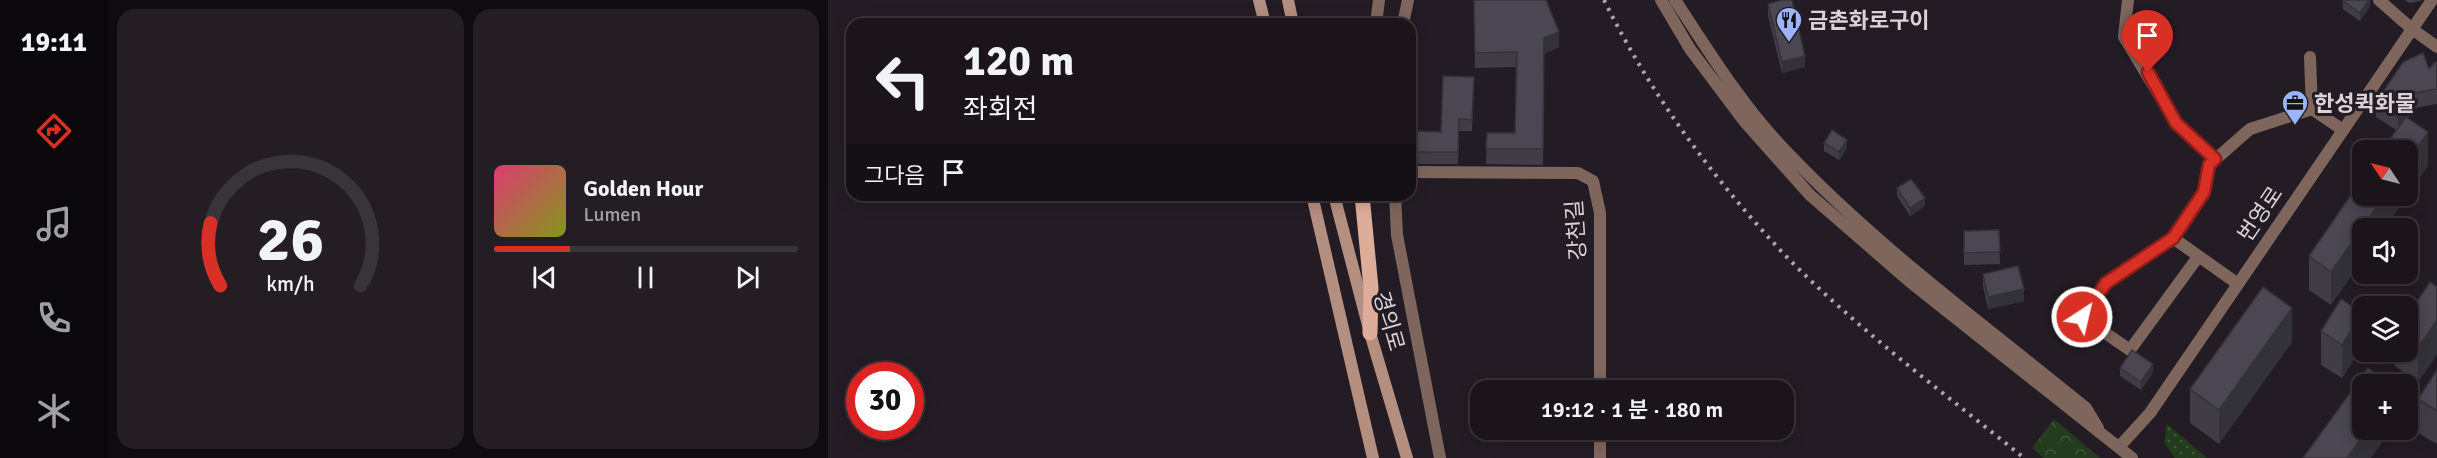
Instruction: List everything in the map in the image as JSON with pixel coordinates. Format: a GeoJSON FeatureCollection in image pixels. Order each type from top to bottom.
{"type":"FeatureCollection","features":[{"type":"Feature","properties":{"kind":"main road"},"geometry":{"type":"LineString","coordinates":[[1259,0],[1264,18]]}},
{"type":"Feature","properties":{"kind":"main road"},"geometry":{"type":"LineString","coordinates":[[1288,0],[1292,18]]}},
{"type":"Feature","properties":{"kind":"main road","name":"경의로"},"geometry":{"type":"LineString","coordinates":[[1313,201],[1373,458]]}},
{"type":"Feature","properties":{"kind":"main road","name":"경의로"},"geometry":{"type":"LineString","coordinates":[[1336,201],[1370,333],[1407,458]]}},
{"type":"Feature","properties":{"kind":"main road"},"geometry":{"type":"LineString","coordinates":[[1363,201],[1371,288],[1370,333]]}},
{"type":"Feature","properties":{"kind":"street"},"geometry":{"type":"LineString","coordinates":[[1377,18],[1379,0]]}},
{"type":"Feature","properties":{"kind":"street"},"geometry":{"type":"LineString","coordinates":[[1404,18],[1408,0]]}},
{"type":"Feature","properties":{"kind":"street"},"geometry":{"type":"LineString","coordinates":[[1660,0],[1690,49],[1744,121],[1810,195],[1909,281],[2132,458]]}},
{"type":"Feature","properties":{"kind":"street"},"geometry":{"type":"LineString","coordinates":[[1676,0],[1702,42],[1782,147],[1856,219],[2086,408],[2100,432]]}},
{"type":"Feature","properties":{"kind":"street"},"geometry":{"type":"LineString","coordinates":[[2128,0],[2124,37],[2176,123],[2215,159]]}},
{"type":"Feature","properties":{"kind":"street"},"geometry":{"type":"LineString","coordinates":[[2379,0],[2437,47]]}},
{"type":"Feature","properties":{"kind":"street","name":"번영로"},"geometry":{"type":"LineString","coordinates":[[2119,447],[2150,413],[2433,0]]}},
{"type":"Feature","properties":{"kind":"street"},"geometry":{"type":"LineString","coordinates":[[2310,57],[2312,109]]}},
{"type":"Feature","properties":{"kind":"street"},"geometry":{"type":"LineString","coordinates":[[2198,257],[2130,350],[2082,317],[2106,283],[2173,238],[2204,192],[2209,165],[2215,159],[2250,129],[2312,109]]}},
{"type":"Feature","properties":{"kind":"street"},"geometry":{"type":"LineString","coordinates":[[2312,109],[2343,130]]}},
{"type":"Feature","properties":{"kind":"street","name":"강천길"},"geometry":{"type":"LineString","coordinates":[[1416,172],[1578,173],[1593,181],[1600,213],[1600,380]]}},
{"type":"Feature","properties":{"kind":"street"},"geometry":{"type":"LineString","coordinates":[[1395,201],[1397,235],[1440,458]]}},
{"type":"Feature","properties":{"kind":"street"},"geometry":{"type":"LineString","coordinates":[[2173,238],[2238,284]]}},
{"type":"Feature","properties":{"kind":"street"},"geometry":{"type":"LineString","coordinates":[[1600,440],[1600,458]]}},
{"type":"Feature","properties":{"kind":"green space"},"geometry":{"type":"Polygon","coordinates":[[[2054,419],[2100,458],[2044,458],[2032,448],[2054,419]]]}},
{"type":"Feature","properties":{"kind":"green space"},"geometry":{"type":"Polygon","coordinates":[[[2167,424],[2207,458],[2175,458],[2164,443],[2167,424]]]}},
{"type":"Feature","properties":{"kind":"building"},"geometry":{"type":"Polygon","coordinates":[[[1474,0],[1546,0],[1559,32],[1544,38],[1543,149],[1486,149],[1487,133],[1515,133],[1517,52],[1475,53],[1474,0]]]}},
{"type":"Feature","properties":{"kind":"building"},"geometry":{"type":"Polygon","coordinates":[[[1792,0],[1805,56],[1782,62],[1768,4],[1792,0]]]}},
{"type":"Feature","properties":{"kind":"building"},"geometry":{"type":"Polygon","coordinates":[[[2344,0],[2369,0],[2360,13],[2344,0]]]}},
{"type":"Feature","properties":{"kind":"building"},"geometry":{"type":"Polygon","coordinates":[[[2423,53],[2429,69],[2435,62],[2437,63],[2437,89],[2414,93],[2398,117],[2376,102],[2403,62],[2423,53]]]}},
{"type":"Feature","properties":{"kind":"building"},"geometry":{"type":"Polygon","coordinates":[[[1443,76],[1474,77],[1472,120],[1459,119],[1458,152],[1416,152],[1417,131],[1441,132],[1443,76]]]}},
{"type":"Feature","properties":{"kind":"building"},"geometry":{"type":"Polygon","coordinates":[[[2406,117],[2428,132],[2418,147],[2418,140],[2389,140],[2406,117]]]}},
{"type":"Feature","properties":{"kind":"building"},"geometry":{"type":"Polygon","coordinates":[[[1832,130],[1847,140],[1839,152],[1824,143],[1832,130]]]}},
{"type":"Feature","properties":{"kind":"building"},"geometry":{"type":"Polygon","coordinates":[[[1911,179],[1925,198],[1910,208],[1897,188],[1911,179]]]}},
{"type":"Feature","properties":{"kind":"building"},"geometry":{"type":"Polygon","coordinates":[[[2352,194],[2352,206],[2377,206],[2369,218],[2352,218],[2352,242],[2331,272],[2309,256],[2352,194]]]}},
{"type":"Feature","properties":{"kind":"building"},"geometry":{"type":"Polygon","coordinates":[[[1999,230],[2000,252],[1964,253],[1964,231],[1999,230]]]}},
{"type":"Feature","properties":{"kind":"building"},"geometry":{"type":"Polygon","coordinates":[[[2018,266],[2024,289],[1988,297],[1983,274],[2018,266]]]}},
{"type":"Feature","properties":{"kind":"building"},"geometry":{"type":"Polygon","coordinates":[[[2430,282],[2437,287],[2437,320],[2418,348],[2418,300],[2430,282]]]}},
{"type":"Feature","properties":{"kind":"building"},"geometry":{"type":"Polygon","coordinates":[[[2263,287],[2292,308],[2219,410],[2190,389],[2263,287]]]}},
{"type":"Feature","properties":{"kind":"building"},"geometry":{"type":"Polygon","coordinates":[[[2341,299],[2352,306],[2352,329],[2342,345],[2321,331],[2341,299]]]}},
{"type":"Feature","properties":{"kind":"building"},"geometry":{"type":"Polygon","coordinates":[[[2132,350],[2153,364],[2141,382],[2120,368],[2132,350]]]}},
{"type":"Feature","properties":{"kind":"building"},"geometry":{"type":"Polygon","coordinates":[[[2368,368],[2376,374],[2364,374],[2368,368]]]}},
{"type":"Feature","properties":{"kind":"building"},"geometry":{"type":"Polygon","coordinates":[[[2437,370],[2437,411],[2418,399],[2437,370]]]}},
{"type":"Feature","properties":{"kind":"building"},"geometry":{"type":"Polygon","coordinates":[[[2352,390],[2352,440],[2360,440],[2347,458],[2303,458],[2352,390]]]}},
{"type":"Feature","properties":{"kind":"railway"},"geometry":{"type":"LineString","coordinates":[[1604,0],[1662,101],[1731,194],[1782,252],[1869,333],[2024,458]]}},
{"type":"Feature","properties":{"kind":"place","name":"금촌화로구이"},"geometry":{"type":"Point","coordinates":[1789,43]}},
{"type":"Feature","properties":{"kind":"place","name":"한성퀵화물"},"geometry":{"type":"Point","coordinates":[2295,126]}},
{"type":"Feature","properties":{"kind":"route"},"geometry":{"type":"LineString","coordinates":[[2082,317],[2106,283],[2173,238],[2204,192],[2209,165],[2215,159],[2176,123],[2148,72]]}}]}
